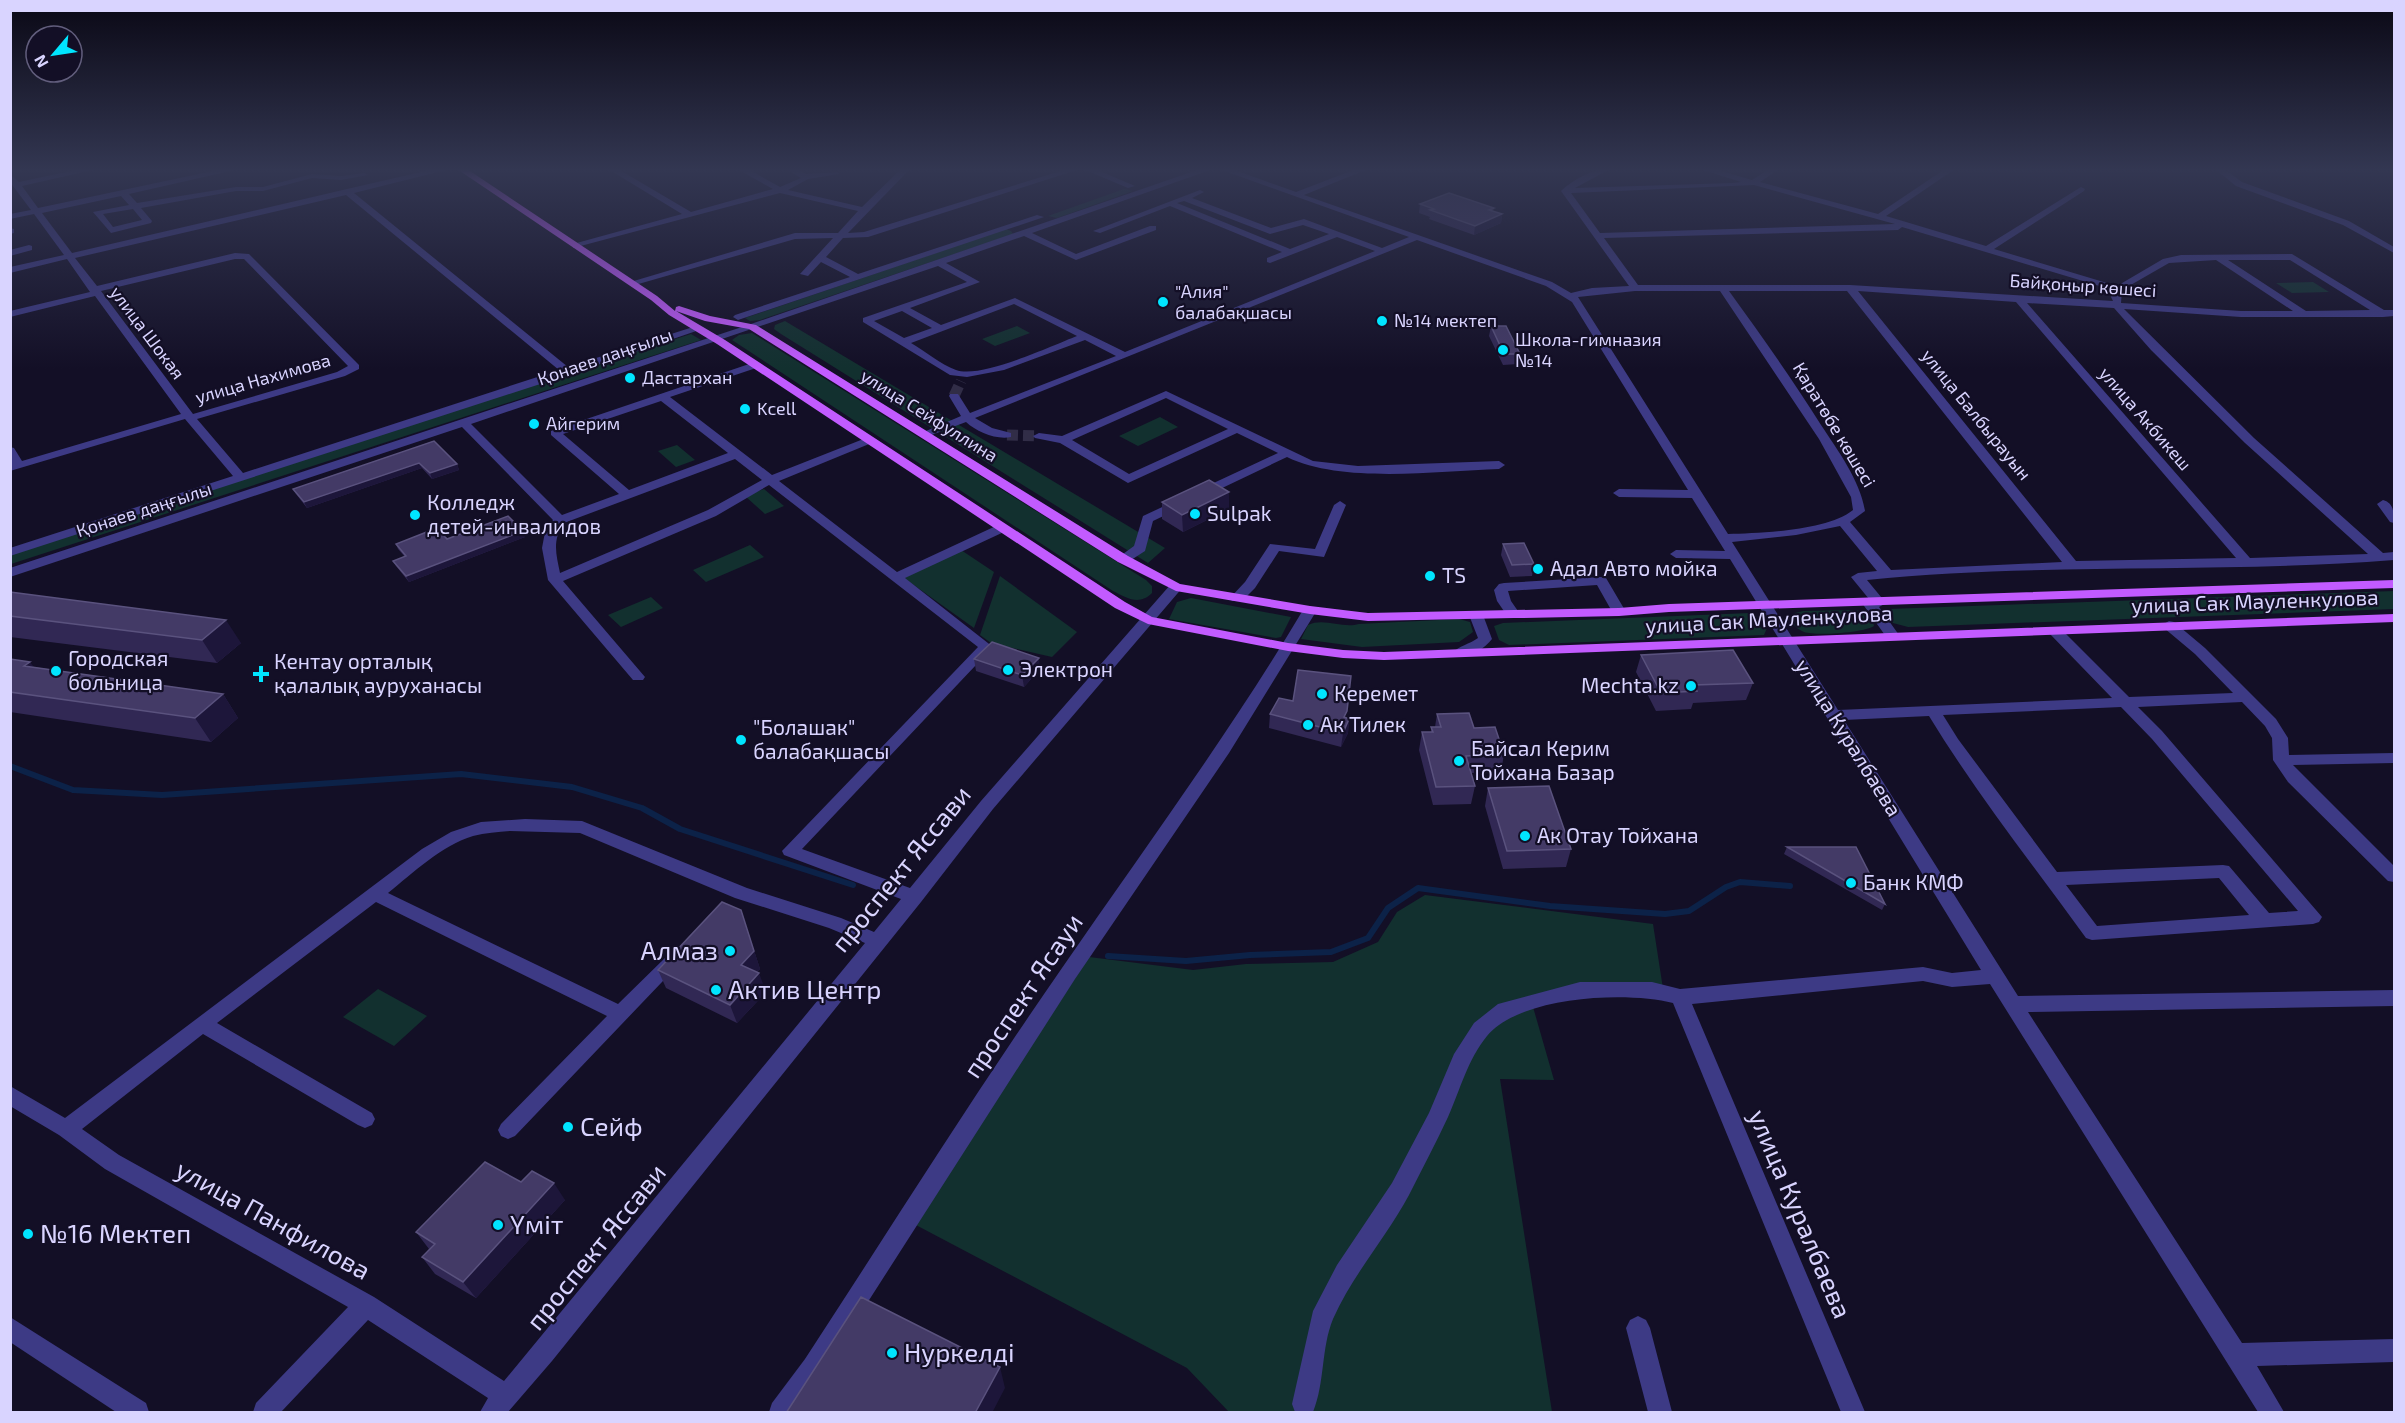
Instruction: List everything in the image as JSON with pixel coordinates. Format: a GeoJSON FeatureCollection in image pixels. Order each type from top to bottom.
{"type":"FeatureCollection","features":[{"type":"Feature","properties":{"kind":"main road","name":"улица Сейфуллина"},"geometry":{"type":"LineString","coordinates":[[560,235],[697,329],[1002,528],[1148,620]]}},
{"type":"Feature","properties":{"kind":"main road","name":"улица Сейфуллина"},"geometry":{"type":"LineString","coordinates":[[654,298],[687,313],[752,327],[1123,559],[1176,587]]}},
{"type":"Feature","properties":{"kind":"main road","name":"Қонаев даңғылы"},"geometry":{"type":"LineString","coordinates":[[697,329],[738,317]]}},
{"type":"Feature","properties":{"kind":"main road","name":"улица Сак Мауленкулова"},"geometry":{"type":"LineString","coordinates":[[1176,587],[1310,610],[1368,617],[1619,612],[2394,584]]}},
{"type":"Feature","properties":{"kind":"main road","name":"улица Сак Мауленкулова"},"geometry":{"type":"LineString","coordinates":[[1148,620],[1288,647],[1384,656],[1788,642],[1892,635],[2394,618]]}},
{"type":"Feature","properties":{"kind":"street","name":"улица Шокая"},"geometry":{"type":"LineString","coordinates":[[55,235],[189,416],[240,477]]}},
{"type":"Feature","properties":{"kind":"street"},"geometry":{"type":"LineString","coordinates":[[10,270],[158,235]]}},
{"type":"Feature","properties":{"kind":"street"},"geometry":{"type":"LineString","coordinates":[[401,235],[567,372]]}},
{"type":"Feature","properties":{"kind":"street"},"geometry":{"type":"LineString","coordinates":[[576,246],[615,235]]}},
{"type":"Feature","properties":{"kind":"street"},"geometry":{"type":"LineString","coordinates":[[632,283],[798,235]]}},
{"type":"Feature","properties":{"kind":"street"},"geometry":{"type":"LineString","coordinates":[[831,235],[855,235]]}},
{"type":"Feature","properties":{"kind":"street","name":"Қонаев даңғылы"},"geometry":{"type":"LineString","coordinates":[[738,317],[982,235]]}},
{"type":"Feature","properties":{"kind":"street","name":"Қонаев даңғылы"},"geometry":{"type":"LineString","coordinates":[[10,573],[752,327],[1017,235]]}},
{"type":"Feature","properties":{"kind":"street"},"geometry":{"type":"LineString","coordinates":[[1029,235],[1076,257],[1133,235]]}},
{"type":"Feature","properties":{"kind":"street"},"geometry":{"type":"LineString","coordinates":[[1247,235],[1291,253]]}},
{"type":"Feature","properties":{"kind":"street"},"geometry":{"type":"LineString","coordinates":[[1270,260],[1334,235]]}},
{"type":"Feature","properties":{"kind":"street"},"geometry":{"type":"LineString","coordinates":[[1341,235],[1382,251]]}},
{"type":"Feature","properties":{"kind":"street","name":"улица Куралбаева"},"geometry":{"type":"LineString","coordinates":[[1408,235],[1549,284],[1572,296],[1767,606],[1995,976],[2272,1413]]}},
{"type":"Feature","properties":{"kind":"street"},"geometry":{"type":"LineString","coordinates":[[1599,236],[1617,235]]}},
{"type":"Feature","properties":{"kind":"street"},"geometry":{"type":"LineString","coordinates":[[1942,235],[2118,289]]}},
{"type":"Feature","properties":{"kind":"street"},"geometry":{"type":"LineString","coordinates":[[1988,249],[2009,235]]}},
{"type":"Feature","properties":{"kind":"street"},"geometry":{"type":"LineString","coordinates":[[2367,235],[2394,250]]}},
{"type":"Feature","properties":{"kind":"street"},"geometry":{"type":"LineString","coordinates":[[805,274],[840,236]]}},
{"type":"Feature","properties":{"kind":"street"},"geometry":{"type":"LineString","coordinates":[[1599,236],[1635,288]]}},
{"type":"Feature","properties":{"kind":"street"},"geometry":{"type":"LineString","coordinates":[[925,434],[1125,356],[1415,238]]}},
{"type":"Feature","properties":{"kind":"street"},"geometry":{"type":"LineString","coordinates":[[10,253],[29,249]]}},
{"type":"Feature","properties":{"kind":"street","name":"улица Нахимова"},"geometry":{"type":"LineString","coordinates":[[95,292],[246,255],[355,367],[341,374],[189,416]]}},
{"type":"Feature","properties":{"kind":"street"},"geometry":{"type":"LineString","coordinates":[[2383,314],[2292,257],[2166,261],[2118,289],[2116,297],[2118,301],[2116,304],[2124,316],[2192,386],[2322,509],[2388,557]]}},
{"type":"Feature","properties":{"kind":"street"},"geometry":{"type":"LineString","coordinates":[[821,258],[857,277]]}},
{"type":"Feature","properties":{"kind":"street"},"geometry":{"type":"LineString","coordinates":[[2218,258],[2305,314]]}},
{"type":"Feature","properties":{"kind":"street"},"geometry":{"type":"LineString","coordinates":[[937,262],[975,282],[866,320],[965,378],[1015,363],[1084,337]]}},
{"type":"Feature","properties":{"kind":"street","name":"Қаратөбе көшесі"},"geometry":{"type":"LineString","coordinates":[[1722,287],[1769,354],[1854,487],[1861,504],[1859,511],[1853,518],[1843,522]]}},
{"type":"Feature","properties":{"kind":"street","name":"Байқоңыр көшесі"},"geometry":{"type":"LineString","coordinates":[[1572,296],[1592,291],[1635,288],[1850,288],[2241,314],[2394,313]]}},
{"type":"Feature","properties":{"kind":"street","name":"улица Балбырауын"},"geometry":{"type":"LineString","coordinates":[[1850,288],[2072,565]]}},
{"type":"Feature","properties":{"kind":"street"},"geometry":{"type":"LineString","coordinates":[[10,314],[95,292]]}},
{"type":"Feature","properties":{"kind":"street","name":"улица Акбикеш"},"geometry":{"type":"LineString","coordinates":[[2018,298],[2246,562]]}},
{"type":"Feature","properties":{"kind":"street"},"geometry":{"type":"LineString","coordinates":[[901,342],[1015,302],[1125,356]]}},
{"type":"Feature","properties":{"kind":"street"},"geometry":{"type":"LineString","coordinates":[[902,307],[939,328]]}},
{"type":"Feature","properties":{"kind":"street","name":"Қонаев даңғылы"},"geometry":{"type":"LineString","coordinates":[[10,552],[697,329]]}},
{"type":"Feature","properties":{"kind":"street"},"geometry":{"type":"LineString","coordinates":[[627,495],[555,432],[755,365]]}},
{"type":"Feature","properties":{"kind":"street"},"geometry":{"type":"LineString","coordinates":[[1063,440],[1166,394],[1310,464],[1358,470],[1499,465]]}},
{"type":"Feature","properties":{"kind":"street"},"geometry":{"type":"LineString","coordinates":[[954,396],[966,418],[992,432],[1007,435]]}},
{"type":"Feature","properties":{"kind":"street"},"geometry":{"type":"LineString","coordinates":[[663,397],[986,646],[790,851],[915,897]]}},
{"type":"Feature","properties":{"kind":"street"},"geometry":{"type":"LineString","coordinates":[[10,450],[15,467],[189,416]]}},
{"type":"Feature","properties":{"kind":"street"},"geometry":{"type":"LineString","coordinates":[[464,423],[560,520]]}},
{"type":"Feature","properties":{"kind":"street"},"geometry":{"type":"LineString","coordinates":[[1039,436],[1063,440],[1128,479],[1237,429]]}},
{"type":"Feature","properties":{"kind":"street"},"geometry":{"type":"LineString","coordinates":[[555,580],[712,513],[770,480],[870,440]]}},
{"type":"Feature","properties":{"kind":"street"},"geometry":{"type":"LineString","coordinates":[[638,677],[555,580],[548,548],[551,532],[560,520],[737,454]]}},
{"type":"Feature","properties":{"kind":"street"},"geometry":{"type":"LineString","coordinates":[[1123,559],[1140,548],[1147,519],[1286,454]]}},
{"type":"Feature","properties":{"kind":"street"},"geometry":{"type":"LineString","coordinates":[[1619,493],[1695,494]]}},
{"type":"Feature","properties":{"kind":"street"},"geometry":{"type":"LineString","coordinates":[[2383,504],[2394,519]]}},
{"type":"Feature","properties":{"kind":"street"},"geometry":{"type":"LineString","coordinates":[[1238,598],[1250,585],[1275,547],[1319,554],[1340,505]]}},
{"type":"Feature","properties":{"kind":"street"},"geometry":{"type":"LineString","coordinates":[[1723,538],[1789,534],[1843,522],[1887,574]]}},
{"type":"Feature","properties":{"kind":"street"},"geometry":{"type":"LineString","coordinates":[[895,578],[1002,528]]}},
{"type":"Feature","properties":{"kind":"street"},"geometry":{"type":"LineString","coordinates":[[1676,554],[1733,555]]}},
{"type":"Feature","properties":{"kind":"street"},"geometry":{"type":"LineString","coordinates":[[1892,635],[1858,577],[2072,565],[2388,557]]}},
{"type":"Feature","properties":{"kind":"street"},"geometry":{"type":"LineString","coordinates":[[1513,614],[1502,596],[1501,590],[1504,587],[1601,581],[1619,612]]}},
{"type":"Feature","properties":{"kind":"street","name":"проспект Яссави"},"geometry":{"type":"LineString","coordinates":[[492,1413],[552,1344],[987,805],[1176,587]]}},
{"type":"Feature","properties":{"kind":"street","name":"проспект Ясауи"},"geometry":{"type":"LineString","coordinates":[[781,1413],[820,1357],[1068,974],[1110,916],[1265,686],[1310,610]]}},
{"type":"Feature","properties":{"kind":"street"},"geometry":{"type":"LineString","coordinates":[[1460,653],[1474,648],[1485,639],[1476,615]]}},
{"type":"Feature","properties":{"kind":"street"},"geometry":{"type":"LineString","coordinates":[[2169,625],[2200,651],[2271,723],[2280,738],[2282,760],[2294,778],[2394,876]]}},
{"type":"Feature","properties":{"kind":"street"},"geometry":{"type":"LineString","coordinates":[[1934,712],[1953,743],[2092,933],[2313,917],[2127,704],[2054,630]]}},
{"type":"Feature","properties":{"kind":"street"},"geometry":{"type":"LineString","coordinates":[[1834,715],[2127,704],[2245,697]]}},
{"type":"Feature","properties":{"kind":"street"},"geometry":{"type":"LineString","coordinates":[[2282,760],[2394,758]]}},
{"type":"Feature","properties":{"kind":"street"},"geometry":{"type":"LineString","coordinates":[[66,1129],[375,894],[451,838],[468,831],[557,825],[582,827],[741,892],[835,923],[878,941]]}},
{"type":"Feature","properties":{"kind":"street"},"geometry":{"type":"LineString","coordinates":[[2052,879],[2223,871],[2264,920]]}},
{"type":"Feature","properties":{"kind":"street"},"geometry":{"type":"LineString","coordinates":[[725,909],[741,892]]}},
{"type":"Feature","properties":{"kind":"street"},"geometry":{"type":"LineString","coordinates":[[375,894],[620,1014]]}},
{"type":"Feature","properties":{"kind":"street"},"geometry":{"type":"LineString","coordinates":[[508,1130],[685,949]]}},
{"type":"Feature","properties":{"kind":"street"},"geometry":{"type":"LineString","coordinates":[[1304,1404],[1321,1318],[1345,1274],[1400,1190],[1438,1116],[1461,1060],[1481,1029],[1505,1010],[1580,990],[1652,990],[1680,997],[1923,974],[1953,980],[1995,976]]}},
{"type":"Feature","properties":{"kind":"street","name":"улица Куралбаева"},"geometry":{"type":"LineString","coordinates":[[1680,997],[1853,1413]]}},
{"type":"Feature","properties":{"kind":"street"},"geometry":{"type":"LineString","coordinates":[[2014,1004],[2394,998]]}},
{"type":"Feature","properties":{"kind":"street"},"geometry":{"type":"LineString","coordinates":[[202,1024],[365,1119]]}},
{"type":"Feature","properties":{"kind":"street","name":"улица Панфилова"},"geometry":{"type":"LineString","coordinates":[[10,1095],[66,1129],[112,1162],[366,1305],[506,1396]]}},
{"type":"Feature","properties":{"kind":"street"},"geometry":{"type":"LineString","coordinates":[[265,1413],[366,1305]]}},
{"type":"Feature","properties":{"kind":"street"},"geometry":{"type":"LineString","coordinates":[[10,1328],[136,1413]]}},
{"type":"Feature","properties":{"kind":"street"},"geometry":{"type":"LineString","coordinates":[[1638,1328],[1660,1413]]}},
{"type":"Feature","properties":{"kind":"street"},"geometry":{"type":"LineString","coordinates":[[2236,1355],[2394,1351]]}},
{"type":"Feature","properties":{"kind":"green space"},"geometry":{"type":"Polygon","coordinates":[[[987,235],[1009,235],[760,320],[750,321],[745,318],[987,235]]]}},
{"type":"Feature","properties":{"kind":"green space"},"geometry":{"type":"Polygon","coordinates":[[[2313,282],[2329,292],[2292,293],[2276,283],[2313,282]]]}},
{"type":"Feature","properties":{"kind":"green space"},"geometry":{"type":"Polygon","coordinates":[[[785,321],[1165,548],[1148,563],[774,329],[775,325],[785,321]]]}},
{"type":"Feature","properties":{"kind":"green space"},"geometry":{"type":"Polygon","coordinates":[[[1017,326],[1030,333],[995,346],[982,339],[1017,326]]]}},
{"type":"Feature","properties":{"kind":"green space"},"geometry":{"type":"Polygon","coordinates":[[[752,333],[1146,580],[1152,586],[1152,593],[1142,599],[1133,600],[1113,591],[732,340],[739,335],[752,333]]]}},
{"type":"Feature","properties":{"kind":"green space"},"geometry":{"type":"Polygon","coordinates":[[[691,334],[701,340],[11,564],[10,554],[691,334]]]}},
{"type":"Feature","properties":{"kind":"green space"},"geometry":{"type":"Polygon","coordinates":[[[1160,417],[1178,427],[1138,446],[1119,436],[1160,417]]]}},
{"type":"Feature","properties":{"kind":"green space"},"geometry":{"type":"Polygon","coordinates":[[[677,445],[695,460],[676,467],[658,451],[677,445]]]}},
{"type":"Feature","properties":{"kind":"green space"},"geometry":{"type":"Polygon","coordinates":[[[764,489],[784,506],[765,514],[745,496],[764,489]]]}},
{"type":"Feature","properties":{"kind":"green space"},"geometry":{"type":"Polygon","coordinates":[[[750,545],[764,557],[706,582],[693,570],[750,545]]]}},
{"type":"Feature","properties":{"kind":"green space"},"geometry":{"type":"Polygon","coordinates":[[[961,550],[994,572],[974,628],[904,578],[961,550]]]}},
{"type":"Feature","properties":{"kind":"green space"},"geometry":{"type":"Polygon","coordinates":[[[1000,576],[1077,632],[1052,657],[991,643],[980,635],[1000,576]]]}},
{"type":"Feature","properties":{"kind":"green space"},"geometry":{"type":"Polygon","coordinates":[[[2394,591],[2394,609],[1908,627],[1893,623],[1885,613],[1888,609],[2394,591]]]}},
{"type":"Feature","properties":{"kind":"green space"},"geometry":{"type":"Polygon","coordinates":[[[651,597],[663,608],[621,627],[608,615],[651,597]]]}},
{"type":"Feature","properties":{"kind":"green space"},"geometry":{"type":"Polygon","coordinates":[[[1191,598],[1291,617],[1281,637],[1276,638],[1169,619],[1177,602],[1191,598]]]}},
{"type":"Feature","properties":{"kind":"green space"},"geometry":{"type":"Polygon","coordinates":[[[1855,610],[1865,612],[1872,617],[1874,626],[1850,632],[1810,633],[1797,628],[1790,619],[1795,613],[1803,611],[1855,610]]]}},
{"type":"Feature","properties":{"kind":"green space"},"geometry":{"type":"Polygon","coordinates":[[[1750,613],[1759,617],[1764,623],[1767,628],[1764,635],[1509,645],[1499,640],[1494,626],[1503,623],[1750,613]]]}},
{"type":"Feature","properties":{"kind":"green space"},"geometry":{"type":"Polygon","coordinates":[[[1459,619],[1470,622],[1473,632],[1459,642],[1362,647],[1301,639],[1308,625],[1320,622],[1353,625],[1459,619]]]}},
{"type":"Feature","properties":{"kind":"green space"},"geometry":{"type":"Polygon","coordinates":[[[1425,895],[1653,924],[1664,995],[1531,1000],[1554,1080],[1500,1079],[1552,1412],[1229,1412],[1187,1368],[914,1224],[1089,957],[1193,970],[1246,964],[1333,962],[1378,942],[1397,912],[1425,895]]]}},
{"type":"Feature","properties":{"kind":"green space"},"geometry":{"type":"Polygon","coordinates":[[[378,989],[427,1016],[394,1046],[343,1017],[378,989]]]}},
{"type":"Feature","properties":{"kind":"building"},"geometry":{"type":"Polygon","coordinates":[[[1491,326],[1506,326],[1520,354],[1504,354],[1491,326]]]}},
{"type":"Feature","properties":{"kind":"building"},"geometry":{"type":"Polygon","coordinates":[[[434,441],[457,464],[430,473],[419,463],[304,502],[293,489],[434,441]]]}},
{"type":"Feature","properties":{"kind":"building"},"geometry":{"type":"Polygon","coordinates":[[[1209,480],[1229,492],[1182,515],[1162,502],[1209,480]]]}},
{"type":"Feature","properties":{"kind":"building"},"geometry":{"type":"Polygon","coordinates":[[[508,516],[523,531],[406,576],[393,561],[406,556],[396,544],[437,528],[447,539],[508,516]]]}},
{"type":"Feature","properties":{"kind":"building"},"geometry":{"type":"Polygon","coordinates":[[[1524,543],[1534,564],[1512,565],[1503,544],[1524,543]]]}},
{"type":"Feature","properties":{"kind":"building"},"geometry":{"type":"Polygon","coordinates":[[[10,592],[226,620],[202,640],[10,616],[10,592]]]}},
{"type":"Feature","properties":{"kind":"building"},"geometry":{"type":"Polygon","coordinates":[[[992,642],[1039,658],[1022,675],[974,659],[992,642]]]}},
{"type":"Feature","properties":{"kind":"building"},"geometry":{"type":"Polygon","coordinates":[[[1733,650],[1753,683],[1694,685],[1697,691],[1661,693],[1641,655],[1733,650]]]}},
{"type":"Feature","properties":{"kind":"building"},"geometry":{"type":"Polygon","coordinates":[[[10,659],[30,662],[24,666],[223,694],[195,718],[10,692],[10,659]]]}},
{"type":"Feature","properties":{"kind":"building"},"geometry":{"type":"Polygon","coordinates":[[[1298,670],[1351,676],[1347,711],[1344,717],[1349,719],[1343,733],[1270,714],[1279,698],[1293,701],[1298,670]]]}},
{"type":"Feature","properties":{"kind":"building"},"geometry":{"type":"Polygon","coordinates":[[[1469,713],[1474,728],[1495,727],[1504,754],[1466,756],[1475,786],[1436,787],[1422,732],[1433,732],[1431,727],[1441,727],[1437,714],[1469,713]]]}},
{"type":"Feature","properties":{"kind":"building","name":"Ак Отау Тойхана"},"geometry":{"type":"Polygon","coordinates":[[[1549,786],[1571,849],[1507,851],[1488,788],[1549,786]]]}},
{"type":"Feature","properties":{"kind":"building","name":"Банк КМФ"},"geometry":{"type":"Polygon","coordinates":[[[1787,847],[1856,847],[1885,904],[1787,847]]]}},
{"type":"Feature","properties":{"kind":"building"},"geometry":{"type":"Polygon","coordinates":[[[722,902],[741,910],[754,951],[741,965],[759,973],[730,1005],[658,970],[722,902]]]}},
{"type":"Feature","properties":{"kind":"building","name":"Үміт"},"geometry":{"type":"Polygon","coordinates":[[[485,1162],[521,1182],[532,1171],[554,1183],[463,1282],[422,1257],[435,1244],[416,1232],[485,1162]]]}},
{"type":"Feature","properties":{"kind":"building","name":"Нуркелді"},"geometry":{"type":"Polygon","coordinates":[[[861,1297],[1000,1367],[975,1413],[786,1413],[861,1297]]]}},
{"type":"Feature","properties":{"kind":"waterway"},"geometry":{"type":"LineString","coordinates":[[10,766],[73,790],[162,795],[461,774],[572,787],[642,808],[680,829],[853,885]]}},
{"type":"Feature","properties":{"kind":"waterway"},"geometry":{"type":"LineString","coordinates":[[1108,956],[1186,961],[1250,955],[1331,952],[1368,938],[1388,908],[1418,888],[1550,906],[1665,914],[1689,911],[1726,887],[1740,882],[1790,886]]}},
{"type":"Feature","properties":{"kind":"tunnel"},"geometry":{"type":"LineString","coordinates":[[954,396],[961,381]]}},
{"type":"Feature","properties":{"kind":"tunnel"},"geometry":{"type":"LineString","coordinates":[[1007,435],[1039,436]]}},
{"type":"Feature","properties":{"kind":"place","name":"\"Алия\" балабақшасы"},"geometry":{"type":"Point","coordinates":[1163,302]}},
{"type":"Feature","properties":{"kind":"place","name":"№14 мектеп"},"geometry":{"type":"Point","coordinates":[1382,321]}},
{"type":"Feature","properties":{"kind":"place","name":"Школа-гимназия №14"},"geometry":{"type":"Point","coordinates":[1503,350]}},
{"type":"Feature","properties":{"kind":"place","name":"Дастархан"},"geometry":{"type":"Point","coordinates":[630,378]}},
{"type":"Feature","properties":{"kind":"place","name":"Kcell"},"geometry":{"type":"Point","coordinates":[745,409]}},
{"type":"Feature","properties":{"kind":"place","name":"Айгерим"},"geometry":{"type":"Point","coordinates":[534,424]}},
{"type":"Feature","properties":{"kind":"place","name":"Sulpak"},"geometry":{"type":"Point","coordinates":[1195,514]}},
{"type":"Feature","properties":{"kind":"place","name":"Колледж детей-инвалидов"},"geometry":{"type":"Point","coordinates":[415,515]}},
{"type":"Feature","properties":{"kind":"place","name":"Адал Авто мойка"},"geometry":{"type":"Point","coordinates":[1538,569]}},
{"type":"Feature","properties":{"kind":"place","name":"TS"},"geometry":{"type":"Point","coordinates":[1430,576]}},
{"type":"Feature","properties":{"kind":"place","name":"Электрон"},"geometry":{"type":"Point","coordinates":[1008,670]}},
{"type":"Feature","properties":{"kind":"place","name":"Городская больница"},"geometry":{"type":"Point","coordinates":[56,671]}},
{"type":"Feature","properties":{"kind":"place","name":"Кентау орталық қалалық ауруханасы"},"geometry":{"type":"Point","coordinates":[261,674]}},
{"type":"Feature","properties":{"kind":"place","name":"Mechta.kz"},"geometry":{"type":"Point","coordinates":[1691,686]}},
{"type":"Feature","properties":{"kind":"place","name":"Керемет"},"geometry":{"type":"Point","coordinates":[1322,694]}},
{"type":"Feature","properties":{"kind":"place","name":"Ак Тилек"},"geometry":{"type":"Point","coordinates":[1308,725]}},
{"type":"Feature","properties":{"kind":"place","name":"\"Болашак\" балабақшасы"},"geometry":{"type":"Point","coordinates":[741,740]}},
{"type":"Feature","properties":{"kind":"place","name":"Байсал Керим Тойхана Базар"},"geometry":{"type":"Point","coordinates":[1459,761]}},
{"type":"Feature","properties":{"kind":"place","name":"Ак Отау Тойхана"},"geometry":{"type":"Point","coordinates":[1525,836]}},
{"type":"Feature","properties":{"kind":"place","name":"Банк КМФ"},"geometry":{"type":"Point","coordinates":[1851,883]}},
{"type":"Feature","properties":{"kind":"place","name":"Алмаз"},"geometry":{"type":"Point","coordinates":[730,951]}},
{"type":"Feature","properties":{"kind":"place","name":"Актив Центр"},"geometry":{"type":"Point","coordinates":[716,990]}},
{"type":"Feature","properties":{"kind":"place","name":"Сейф"},"geometry":{"type":"Point","coordinates":[568,1127]}},
{"type":"Feature","properties":{"kind":"place","name":"Үміт"},"geometry":{"type":"Point","coordinates":[498,1225]}},
{"type":"Feature","properties":{"kind":"place","name":"№16 Мектеп"},"geometry":{"type":"Point","coordinates":[28,1234]}},
{"type":"Feature","properties":{"kind":"place","name":"Нуркелді"},"geometry":{"type":"Point","coordinates":[892,1353]}}]}
